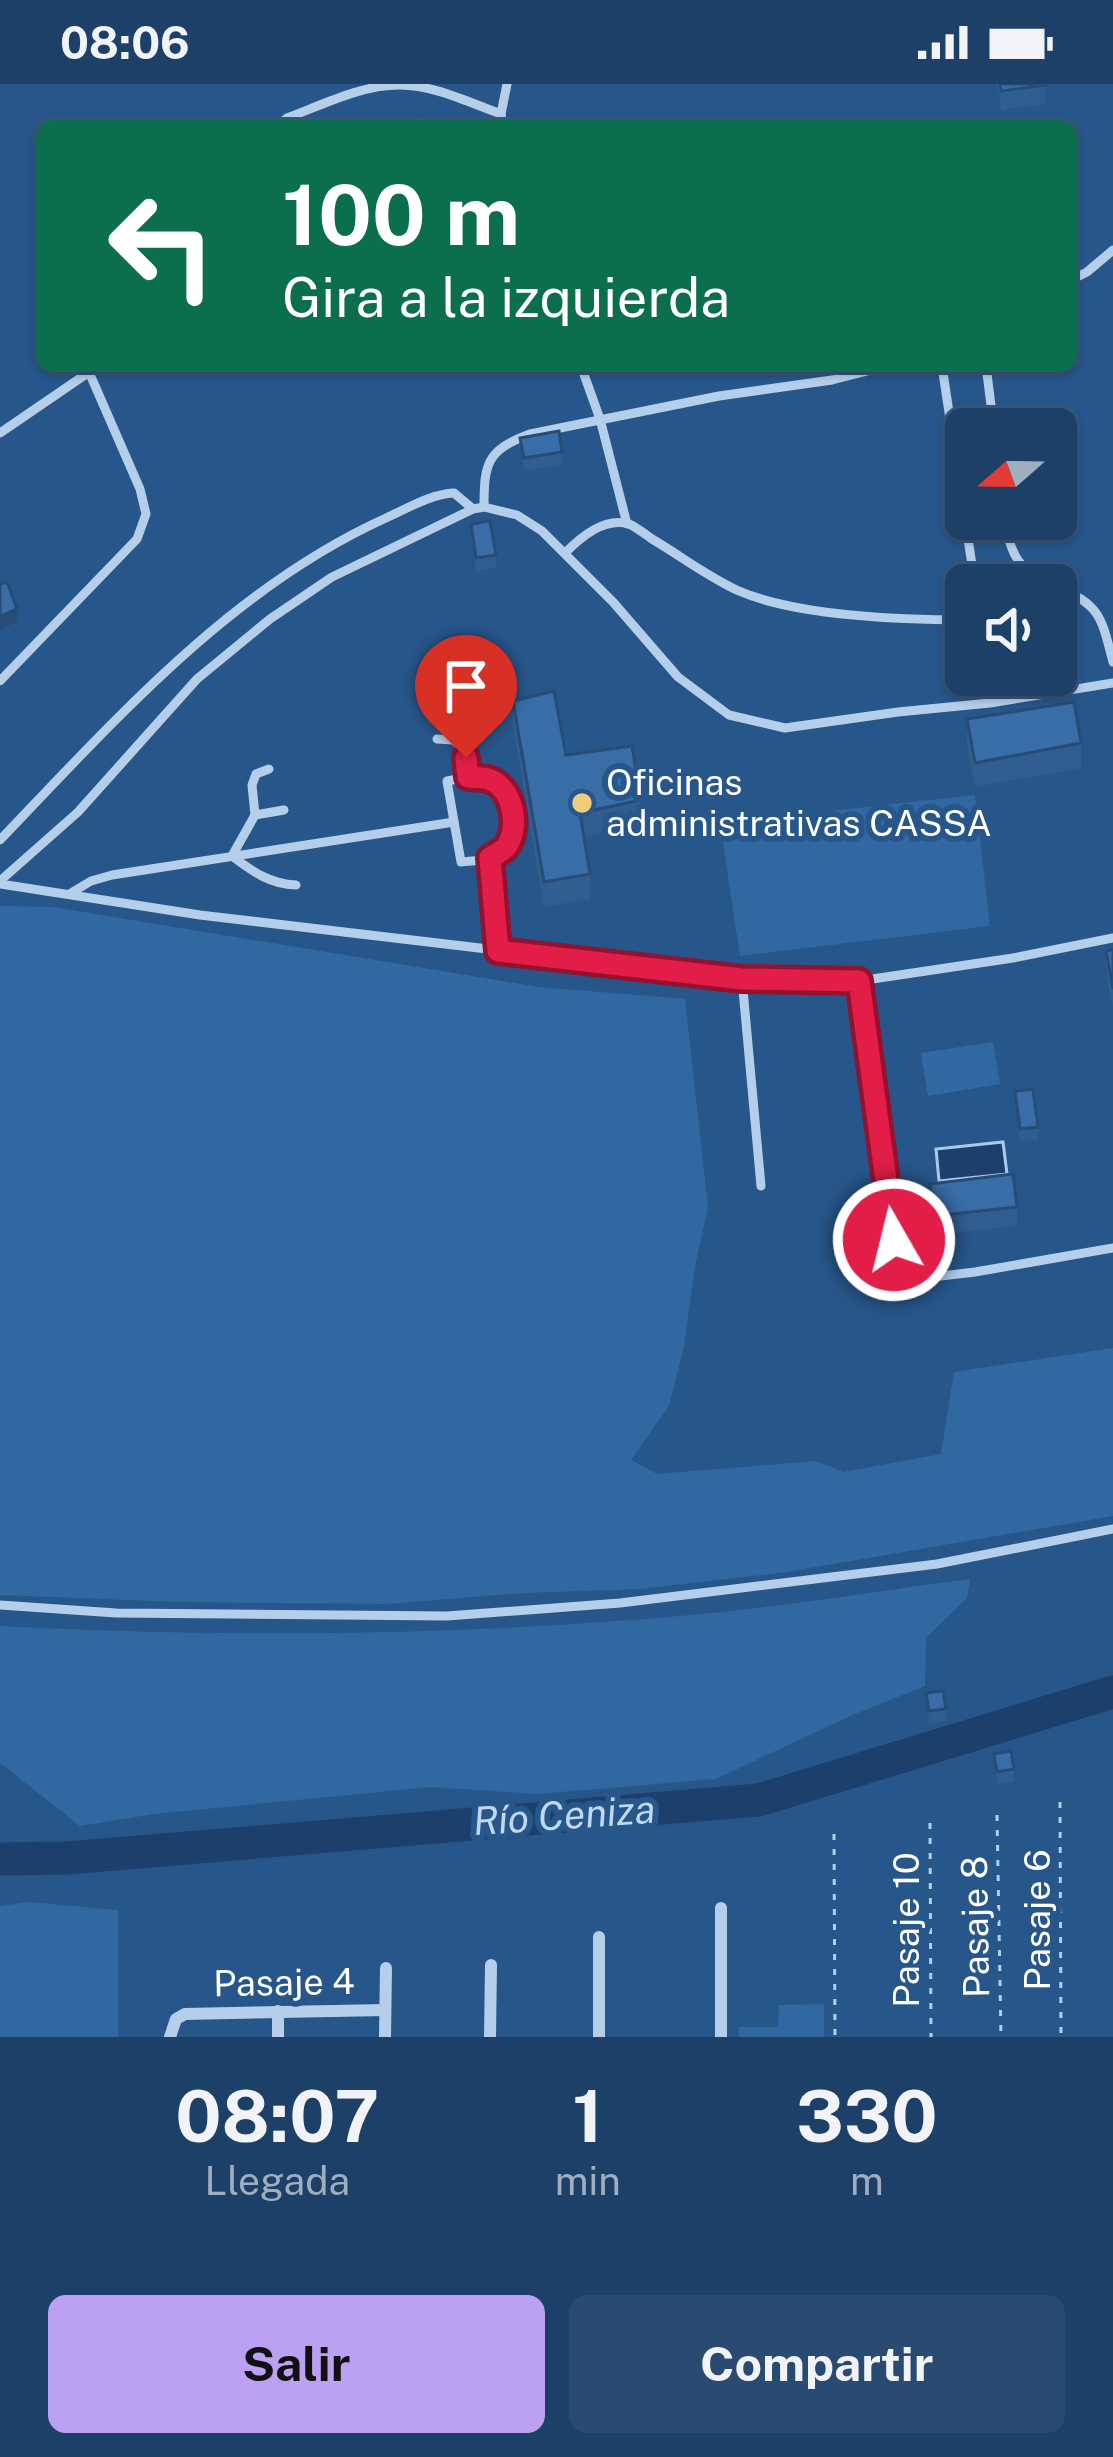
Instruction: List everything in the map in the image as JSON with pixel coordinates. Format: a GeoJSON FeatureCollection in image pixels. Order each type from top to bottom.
{"type":"FeatureCollection","features":[{"type":"Feature","properties":{"kind":"street"},"geometry":{"type":"LineString","coordinates":[[721,1909],[722,2037]]}},
{"type":"Feature","properties":{"kind":"street"},"geometry":{"type":"LineString","coordinates":[[599,1936],[599,2037]]}},
{"type":"Feature","properties":{"kind":"street"},"geometry":{"type":"LineString","coordinates":[[490,2037],[491,1965]]}},
{"type":"Feature","properties":{"kind":"street"},"geometry":{"type":"LineString","coordinates":[[385,2037],[386,1968]]}},
{"type":"Feature","properties":{"kind":"street","name":"Pasaje 4"},"geometry":{"type":"LineString","coordinates":[[170,2037],[176,2019],[184,2014],[386,2010]]}},
{"type":"Feature","properties":{"kind":"street"},"geometry":{"type":"LineString","coordinates":[[278,2011],[278,2037]]}},
{"type":"Feature","properties":{"kind":"lane"},"geometry":{"type":"LineString","coordinates":[[284,120],[372,88],[401,85],[437,91],[502,120],[507,84]]}},
{"type":"Feature","properties":{"kind":"lane"},"geometry":{"type":"LineString","coordinates":[[1077,277],[1113,250]]}},
{"type":"Feature","properties":{"kind":"lane"},"geometry":{"type":"LineString","coordinates":[[0,433],[89,372]]}},
{"type":"Feature","properties":{"kind":"lane"},"geometry":{"type":"LineString","coordinates":[[0,681],[137,539],[146,514],[94,372]]}},
{"type":"Feature","properties":{"kind":"lane"},"geometry":{"type":"LineString","coordinates":[[583,372],[627,524]]}},
{"type":"Feature","properties":{"kind":"lane"},"geometry":{"type":"LineString","coordinates":[[479,508],[492,454],[530,434],[863,372]]}},
{"type":"Feature","properties":{"kind":"lane"},"geometry":{"type":"LineString","coordinates":[[943,372],[972,564]]}},
{"type":"Feature","properties":{"kind":"lane"},"geometry":{"type":"LineString","coordinates":[[987,372],[991,408]]}},
{"type":"Feature","properties":{"kind":"lane"},"geometry":{"type":"LineString","coordinates":[[0,840],[173,664],[257,594],[315,555],[441,494],[454,493],[479,508],[517,515],[542,531],[678,677],[729,715],[785,728],[1033,696]]}},
{"type":"Feature","properties":{"kind":"lane"},"geometry":{"type":"LineString","coordinates":[[0,882],[78,812],[196,679],[270,619],[332,577],[479,508]]}},
{"type":"Feature","properties":{"kind":"lane"},"geometry":{"type":"LineString","coordinates":[[565,553],[601,526],[627,524],[741,592],[788,606],[945,619]]}},
{"type":"Feature","properties":{"kind":"lane"},"geometry":{"type":"LineString","coordinates":[[1077,596],[1088,601],[1102,622],[1113,662]]}},
{"type":"Feature","properties":{"kind":"lane"},"geometry":{"type":"LineString","coordinates":[[1077,689],[1113,683]]}},
{"type":"Feature","properties":{"kind":"lane"},"geometry":{"type":"LineString","coordinates":[[436,739],[462,746],[468,777]]}},
{"type":"Feature","properties":{"kind":"lane"},"geometry":{"type":"LineString","coordinates":[[232,856],[255,815],[252,785],[256,774],[269,769]]}},
{"type":"Feature","properties":{"kind":"lane"},"geometry":{"type":"LineString","coordinates":[[491,779],[505,791],[513,810],[514,831],[505,849],[490,858],[461,862],[454,822],[447,781],[491,779]]}},
{"type":"Feature","properties":{"kind":"lane"},"geometry":{"type":"LineString","coordinates":[[255,815],[284,810]]}},
{"type":"Feature","properties":{"kind":"lane"},"geometry":{"type":"LineString","coordinates":[[71,893],[112,875],[454,822]]}},
{"type":"Feature","properties":{"kind":"lane"},"geometry":{"type":"LineString","coordinates":[[232,856],[259,876],[296,885]]}},
{"type":"Feature","properties":{"kind":"lane"},"geometry":{"type":"LineString","coordinates":[[490,858],[498,951]]}},
{"type":"Feature","properties":{"kind":"lane"},"geometry":{"type":"LineString","coordinates":[[0,882],[200,915],[742,979],[859,981],[1113,938]]}},
{"type":"Feature","properties":{"kind":"lane"},"geometry":{"type":"LineString","coordinates":[[742,979],[761,1186]]}},
{"type":"Feature","properties":{"kind":"lane"},"geometry":{"type":"LineString","coordinates":[[859,981],[894,1240],[903,1268],[924,1278],[1113,1248]]}},
{"type":"Feature","properties":{"kind":"lane"},"geometry":{"type":"LineString","coordinates":[[0,1605],[116,1612],[447,1616],[620,1603],[938,1564],[1113,1529]]}},
{"type":"Feature","properties":{"kind":"path","name":"Pasaje 6"},"geometry":{"type":"LineString","coordinates":[[1060,1802],[1061,2037]]}},
{"type":"Feature","properties":{"kind":"path","name":"Pasaje 8"},"geometry":{"type":"LineString","coordinates":[[997,1815],[1000,2037]]}},
{"type":"Feature","properties":{"kind":"path","name":"Pasaje 10"},"geometry":{"type":"LineString","coordinates":[[930,1823],[931,2037]]}},
{"type":"Feature","properties":{"kind":"path"},"geometry":{"type":"LineString","coordinates":[[834,1834],[835,2037]]}},
{"type":"Feature","properties":{"kind":"shaded area"},"geometry":{"type":"Polygon","coordinates":[[[975,795],[990,926],[740,956],[720,823],[975,795]]]}},
{"type":"Feature","properties":{"kind":"shaded area"},"geometry":{"type":"Polygon","coordinates":[[[0,906],[53,907],[539,987],[685,999],[708,1207],[669,1406],[631,1460],[657,1474],[816,1461],[844,1472],[941,1454],[954,1372],[1113,1348],[1113,1516],[787,1572],[640,1589],[386,1604],[0,1595],[0,906]]]}},
{"type":"Feature","properties":{"kind":"shaded area"},"geometry":{"type":"Polygon","coordinates":[[[993,1042],[1000,1084],[928,1096],[921,1053],[993,1042]]]}},
{"type":"Feature","properties":{"kind":"shaded area"},"geometry":{"type":"Polygon","coordinates":[[[1003,1142],[1007,1174],[939,1181],[936,1149],[1003,1142]]]}},
{"type":"Feature","properties":{"kind":"shaded area"},"geometry":{"type":"Polygon","coordinates":[[[970,1579],[967,1598],[926,1638],[925,1686],[716,1779],[537,1794],[431,1787],[154,1814],[80,1826],[0,1763],[0,1626],[259,1633],[518,1627],[726,1612],[970,1579]]]}},
{"type":"Feature","properties":{"kind":"shaded area"},"geometry":{"type":"Polygon","coordinates":[[[29,1902],[118,1910],[118,2037],[0,2037],[0,1906],[29,1902]]]}},
{"type":"Feature","properties":{"kind":"shaded area"},"geometry":{"type":"Polygon","coordinates":[[[824,2004],[824,2037],[739,2037],[739,2027],[778,2027],[779,2005],[824,2004]]]}},
{"type":"Feature","properties":{"kind":"building"},"geometry":{"type":"Polygon","coordinates":[[[1000,84],[1045,84],[1045,85],[1001,91],[1000,84]]]}},
{"type":"Feature","properties":{"kind":"building"},"geometry":{"type":"Polygon","coordinates":[[[559,431],[562,452],[524,458],[520,438],[559,431]]]}},
{"type":"Feature","properties":{"kind":"building"},"geometry":{"type":"Polygon","coordinates":[[[490,521],[496,555],[476,558],[471,524],[490,521]]]}},
{"type":"Feature","properties":{"kind":"building"},"geometry":{"type":"Polygon","coordinates":[[[7,582],[17,609],[0,616],[0,584],[7,582]]]}},
{"type":"Feature","properties":{"kind":"building","name":"Oficinas administrativas CASSA"},"geometry":{"type":"Polygon","coordinates":[[[554,691],[566,755],[632,746],[641,800],[580,813],[590,874],[544,882],[513,701],[554,691]]]}},
{"type":"Feature","properties":{"kind":"building"},"geometry":{"type":"Polygon","coordinates":[[[1074,702],[1081,743],[975,763],[967,719],[1074,702]]]}},
{"type":"Feature","properties":{"kind":"building"},"geometry":{"type":"Polygon","coordinates":[[[1113,950],[1113,989],[1106,951],[1113,950]]]}},
{"type":"Feature","properties":{"kind":"building"},"geometry":{"type":"Polygon","coordinates":[[[1033,1089],[1038,1127],[1020,1129],[1015,1091],[1033,1089]]]}},
{"type":"Feature","properties":{"kind":"building"},"geometry":{"type":"Polygon","coordinates":[[[1013,1174],[1017,1207],[934,1216],[930,1184],[1013,1174]]]}},
{"type":"Feature","properties":{"kind":"building"},"geometry":{"type":"Polygon","coordinates":[[[943,1691],[946,1709],[929,1711],[926,1693],[943,1691]]]}},
{"type":"Feature","properties":{"kind":"building"},"geometry":{"type":"Polygon","coordinates":[[[1011,1751],[1014,1769],[997,1772],[994,1754],[1011,1751]]]}},
{"type":"Feature","properties":{"kind":"waterway","name":"Río Ceniza"},"geometry":{"type":"LineString","coordinates":[[0,1859],[66,1858],[759,1800],[1113,1692]]}},
{"type":"Feature","properties":{"kind":"place","name":"Oficinas administrativas CASSA"},"geometry":{"type":"Point","coordinates":[582,803]}},
{"type":"Feature","properties":{"kind":"route"},"geometry":{"type":"LineString","coordinates":[[466,758],[468,777],[491,779],[505,791],[513,810],[514,831],[505,849],[490,858],[498,951],[742,979],[859,981],[894,1240]]}}]}
